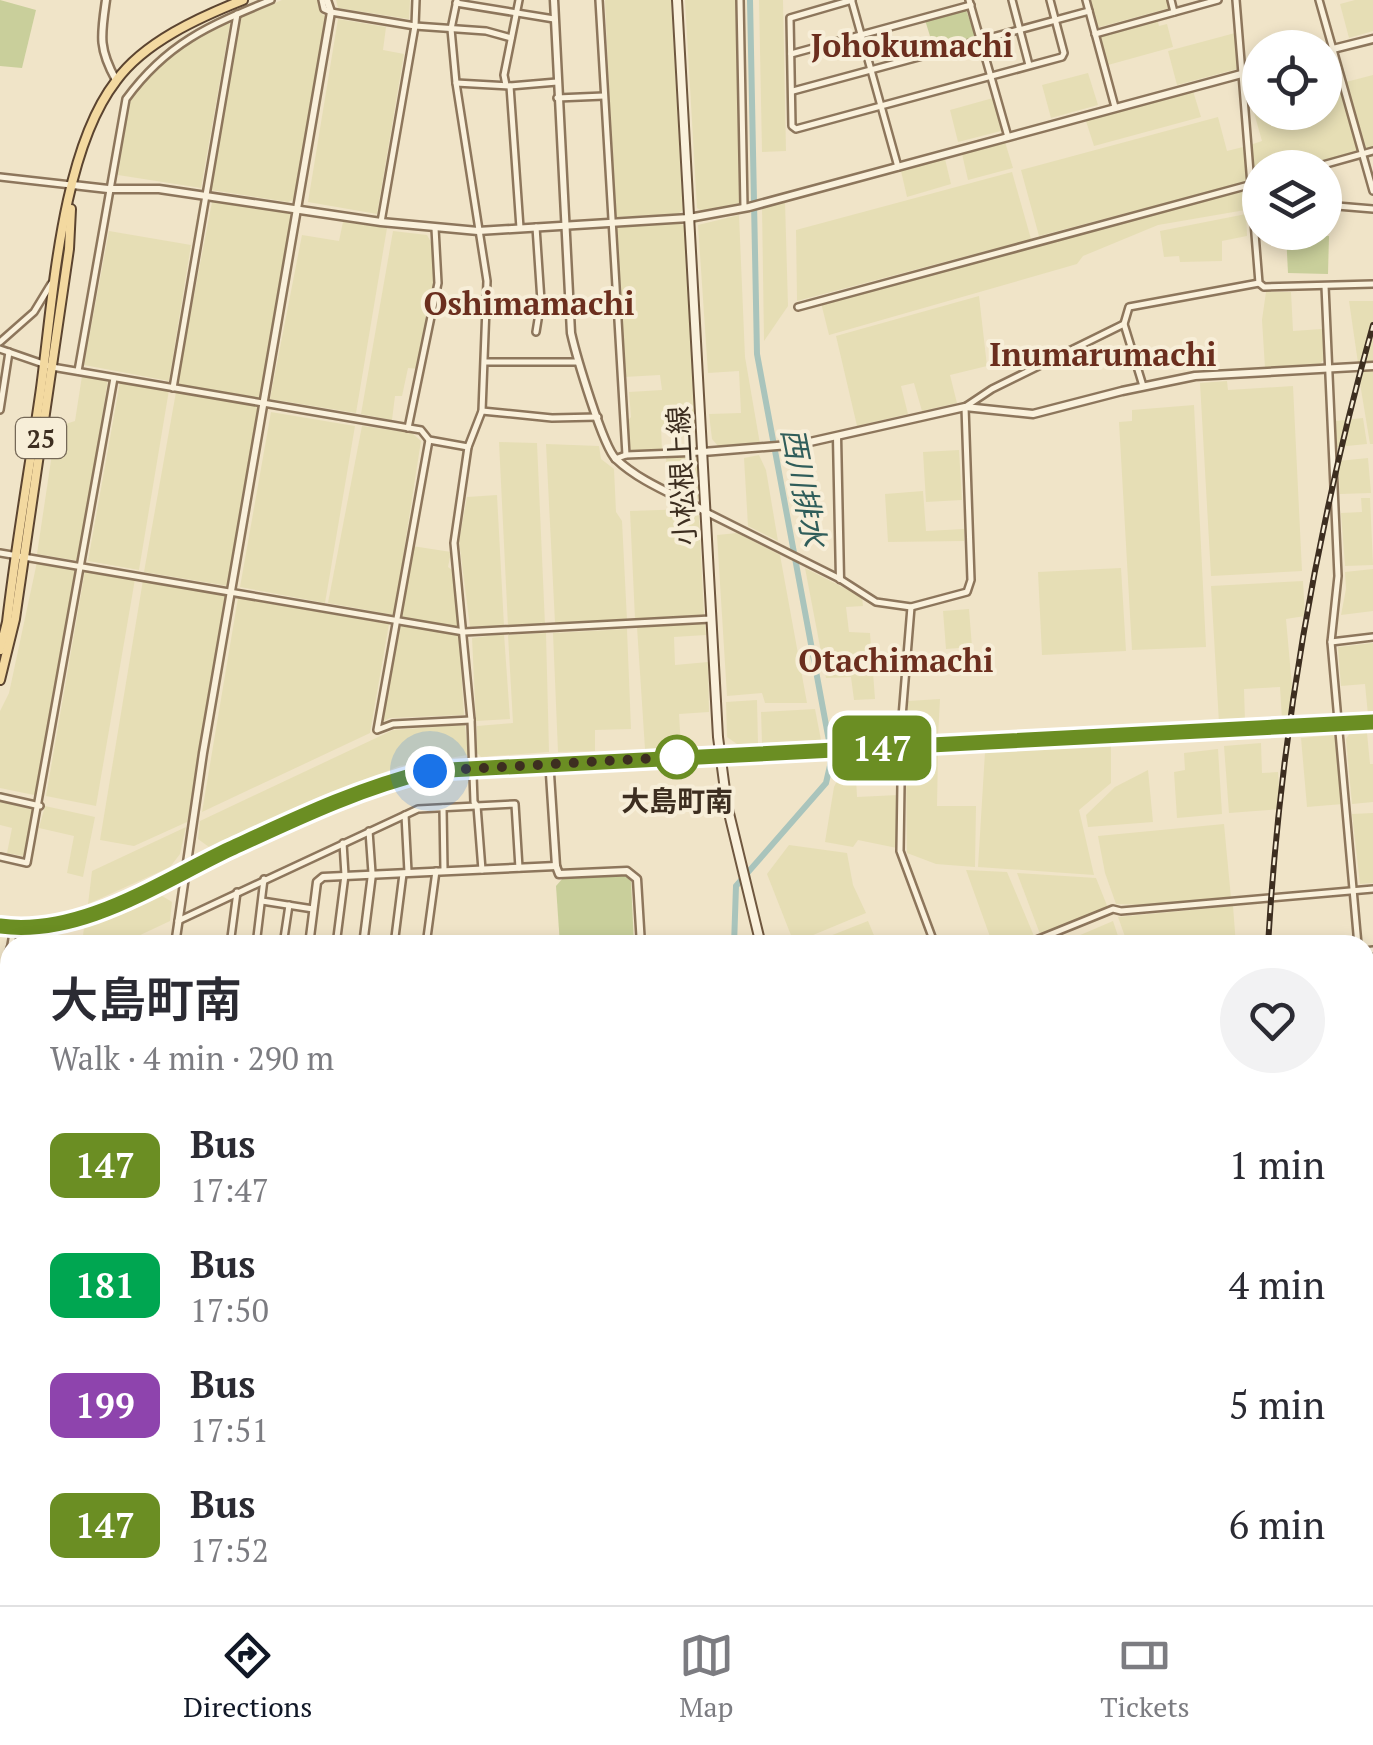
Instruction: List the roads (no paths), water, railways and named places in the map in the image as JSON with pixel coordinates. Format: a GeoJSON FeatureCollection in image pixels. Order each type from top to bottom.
{"type":"FeatureCollection","features":[{"type":"Feature","properties":{"kind":"main road","name":"25"},"geometry":{"type":"LineString","coordinates":[[48,365],[56,278],[72,190],[84,140],[116,80],[166,36],[243,0]]}},
{"type":"Feature","properties":{"kind":"main road","name":"小松根上線"},"geometry":{"type":"LineString","coordinates":[[677,0],[720,754],[758,935]]}},
{"type":"Feature","properties":{"kind":"main road","name":"25"},"geometry":{"type":"LineString","coordinates":[[0,650],[20,557],[69,250],[72,190]]}},
{"type":"Feature","properties":{"kind":"main road","name":"25"},"geometry":{"type":"LineString","coordinates":[[0,680],[16,619],[20,557]]}},
{"type":"Feature","properties":{"kind":"main road"},"geometry":{"type":"LineString","coordinates":[[0,926],[60,924],[91,914],[378,784],[430,771],[1373,722]]}},
{"type":"Feature","properties":{"kind":"street"},"geometry":{"type":"LineString","coordinates":[[106,0],[100,38],[103,56],[116,80]]}},
{"type":"Feature","properties":{"kind":"street"},"geometry":{"type":"LineString","coordinates":[[78,371],[126,99],[148,69],[170,50],[213,24],[271,0]]}},
{"type":"Feature","properties":{"kind":"street"},"geometry":{"type":"LineString","coordinates":[[176,935],[331,12],[324,0]]}},
{"type":"Feature","properties":{"kind":"street"},"geometry":{"type":"LineString","coordinates":[[382,222],[416,0]]}},
{"type":"Feature","properties":{"kind":"street"},"geometry":{"type":"LineString","coordinates":[[518,0],[504,75],[520,228]]}},
{"type":"Feature","properties":{"kind":"street"},"geometry":{"type":"LineString","coordinates":[[554,0],[571,333],[604,443],[616,459],[706,512],[818,567],[876,602],[910,607],[959,596],[967,592],[971,580],[966,408]]}},
{"type":"Feature","properties":{"kind":"street"},"geometry":{"type":"LineString","coordinates":[[599,0],[626,455]]}},
{"type":"Feature","properties":{"kind":"street"},"geometry":{"type":"LineString","coordinates":[[740,0],[746,207]]}},
{"type":"Feature","properties":{"kind":"street"},"geometry":{"type":"LineString","coordinates":[[898,167],[881,106],[872,70],[852,0],[790,18],[792,126],[796,129],[881,106],[990,76],[1029,66],[1064,53],[1050,0]]}},
{"type":"Feature","properties":{"kind":"street"},"geometry":{"type":"LineString","coordinates":[[1012,0],[1029,66]]}},
{"type":"Feature","properties":{"kind":"street"},"geometry":{"type":"LineString","coordinates":[[1086,0],[1115,107]]}},
{"type":"Feature","properties":{"kind":"street"},"geometry":{"type":"LineString","coordinates":[[1171,0],[1174,12]]}},
{"type":"Feature","properties":{"kind":"street"},"geometry":{"type":"LineString","coordinates":[[1095,34],[1218,0]]}},
{"type":"Feature","properties":{"kind":"street"},"geometry":{"type":"LineString","coordinates":[[0,176],[72,190],[160,188],[382,222],[478,231],[689,218],[746,207],[1242,74],[1236,0]]}},
{"type":"Feature","properties":{"kind":"street"},"geometry":{"type":"LineString","coordinates":[[1319,0],[1325,30]]}},
{"type":"Feature","properties":{"kind":"street"},"geometry":{"type":"LineString","coordinates":[[482,870],[454,543],[468,447],[482,411],[487,281],[456,84],[452,29],[457,1],[554,19]]}},
{"type":"Feature","properties":{"kind":"street"},"geometry":{"type":"LineString","coordinates":[[791,54],[970,3],[1008,137]]}},
{"type":"Feature","properties":{"kind":"street"},"geometry":{"type":"LineString","coordinates":[[792,92],[1089,11]]}},
{"type":"Feature","properties":{"kind":"street"},"geometry":{"type":"LineString","coordinates":[[331,12],[415,26],[486,31],[511,38]]}},
{"type":"Feature","properties":{"kind":"street"},"geometry":{"type":"LineString","coordinates":[[173,388],[237,14]]}},
{"type":"Feature","properties":{"kind":"street"},"geometry":{"type":"LineString","coordinates":[[1342,47],[1373,39]]}},
{"type":"Feature","properties":{"kind":"street"},"geometry":{"type":"LineString","coordinates":[[456,84],[508,86],[557,82]]}},
{"type":"Feature","properties":{"kind":"street"},"geometry":{"type":"LineString","coordinates":[[1342,90],[1373,191]]}},
{"type":"Feature","properties":{"kind":"street"},"geometry":{"type":"LineString","coordinates":[[558,98],[605,96]]}},
{"type":"Feature","properties":{"kind":"street"},"geometry":{"type":"LineString","coordinates":[[1342,160],[1373,151]]}},
{"type":"Feature","properties":{"kind":"street"},"geometry":{"type":"LineString","coordinates":[[798,307],[1242,187]]}},
{"type":"Feature","properties":{"kind":"street"},"geometry":{"type":"LineString","coordinates":[[1342,206],[1373,209]]}},
{"type":"Feature","properties":{"kind":"street"},"geometry":{"type":"LineString","coordinates":[[536,227],[542,301],[536,332]]}},
{"type":"Feature","properties":{"kind":"street"},"geometry":{"type":"LineString","coordinates":[[408,428],[438,283],[435,228]]}},
{"type":"Feature","properties":{"kind":"street"},"geometry":{"type":"LineString","coordinates":[[1258,250],[1259,283]]}},
{"type":"Feature","properties":{"kind":"street"},"geometry":{"type":"LineString","coordinates":[[56,278],[34,312],[0,346],[48,365],[421,430],[429,440],[468,447]]}},
{"type":"Feature","properties":{"kind":"street"},"geometry":{"type":"LineString","coordinates":[[1143,386],[1124,324],[1129,307],[1259,283],[1264,287],[1373,284]]}},
{"type":"Feature","properties":{"kind":"street"},"geometry":{"type":"LineString","coordinates":[[1325,286],[1338,576],[1331,642],[1357,935]]}},
{"type":"Feature","properties":{"kind":"street"},"geometry":{"type":"LineString","coordinates":[[542,301],[569,302]]}},
{"type":"Feature","properties":{"kind":"street"},"geometry":{"type":"LineString","coordinates":[[966,408],[992,389],[1124,324]]}},
{"type":"Feature","properties":{"kind":"street"},"geometry":{"type":"LineString","coordinates":[[0,410],[9,352]]}},
{"type":"Feature","properties":{"kind":"street"},"geometry":{"type":"LineString","coordinates":[[485,362],[578,362]]}},
{"type":"Feature","properties":{"kind":"street"},"geometry":{"type":"LineString","coordinates":[[616,459],[626,455],[760,450],[966,408],[1033,414],[1195,376],[1373,366]]}},
{"type":"Feature","properties":{"kind":"street"},"geometry":{"type":"LineString","coordinates":[[0,857],[27,864],[114,378]]}},
{"type":"Feature","properties":{"kind":"street"},"geometry":{"type":"LineString","coordinates":[[482,411],[552,418],[598,417]]}},
{"type":"Feature","properties":{"kind":"street"},"geometry":{"type":"LineString","coordinates":[[836,437],[840,579]]}},
{"type":"Feature","properties":{"kind":"street"},"geometry":{"type":"LineString","coordinates":[[429,440],[376,730],[392,724],[471,720]]}},
{"type":"Feature","properties":{"kind":"street"},"geometry":{"type":"LineString","coordinates":[[0,554],[464,632],[711,620]]}},
{"type":"Feature","properties":{"kind":"street"},"geometry":{"type":"LineString","coordinates":[[910,607],[900,851],[931,935]]}},
{"type":"Feature","properties":{"kind":"street"},"geometry":{"type":"LineString","coordinates":[[1331,642],[1373,637]]}},
{"type":"Feature","properties":{"kind":"street"},"geometry":{"type":"LineString","coordinates":[[554,764],[550,774],[559,874],[627,871],[636,879],[640,935]]}},
{"type":"Feature","properties":{"kind":"street"},"geometry":{"type":"LineString","coordinates":[[0,797],[40,806]]}},
{"type":"Feature","properties":{"kind":"street"},"geometry":{"type":"LineString","coordinates":[[178,921],[418,809],[514,804],[519,868]]}},
{"type":"Feature","properties":{"kind":"street"},"geometry":{"type":"LineString","coordinates":[[428,935],[440,871],[443,808]]}},
{"type":"Feature","properties":{"kind":"street"},"geometry":{"type":"LineString","coordinates":[[396,935],[406,872],[405,815]]}},
{"type":"Feature","properties":{"kind":"street"},"geometry":{"type":"LineString","coordinates":[[365,935],[372,874],[369,831]]}},
{"type":"Feature","properties":{"kind":"street"},"geometry":{"type":"LineString","coordinates":[[337,935],[345,875],[343,843]]}},
{"type":"Feature","properties":{"kind":"street"},"geometry":{"type":"LineString","coordinates":[[311,935],[317,882],[323,876],[556,866]]}},
{"type":"Feature","properties":{"kind":"street"},"geometry":{"type":"LineString","coordinates":[[257,935],[264,879]]}},
{"type":"Feature","properties":{"kind":"street"},"geometry":{"type":"LineString","coordinates":[[1049,935],[1114,909],[1373,889]]}},
{"type":"Feature","properties":{"kind":"street"},"geometry":{"type":"LineString","coordinates":[[231,935],[237,892]]}},
{"type":"Feature","properties":{"kind":"street"},"geometry":{"type":"LineString","coordinates":[[262,901],[314,909]]}},
{"type":"Feature","properties":{"kind":"street"},"geometry":{"type":"LineString","coordinates":[[284,935],[289,905]]}},
{"type":"Feature","properties":{"kind":"street"},"geometry":{"type":"LineString","coordinates":[[12,935],[14,928]]}},
{"type":"Feature","properties":{"kind":"waterway","name":"西川排水"},"geometry":{"type":"LineString","coordinates":[[734,935],[736,886],[826,783],[832,757],[757,354],[750,0]]}},
{"type":"Feature","properties":{"kind":"railway"},"geometry":{"type":"LineString","coordinates":[[1269,935],[1282,788],[1304,632],[1335,477],[1373,325]]}},
{"type":"Feature","properties":{"kind":"place","name":"大島町南"},"geometry":{"type":"Point","coordinates":[677,757]}},
{"type":"Feature","properties":{"kind":"district","name":"Johokumachi"},"geometry":{"type":"Point","coordinates":[912,45]}},
{"type":"Feature","properties":{"kind":"district","name":"Oshimamachi"},"geometry":{"type":"Point","coordinates":[529,303]}},
{"type":"Feature","properties":{"kind":"district","name":"Inumarumachi"},"geometry":{"type":"Point","coordinates":[1103,354]}},
{"type":"Feature","properties":{"kind":"district","name":"Otachimachi"},"geometry":{"type":"Point","coordinates":[896,660]}}]}
